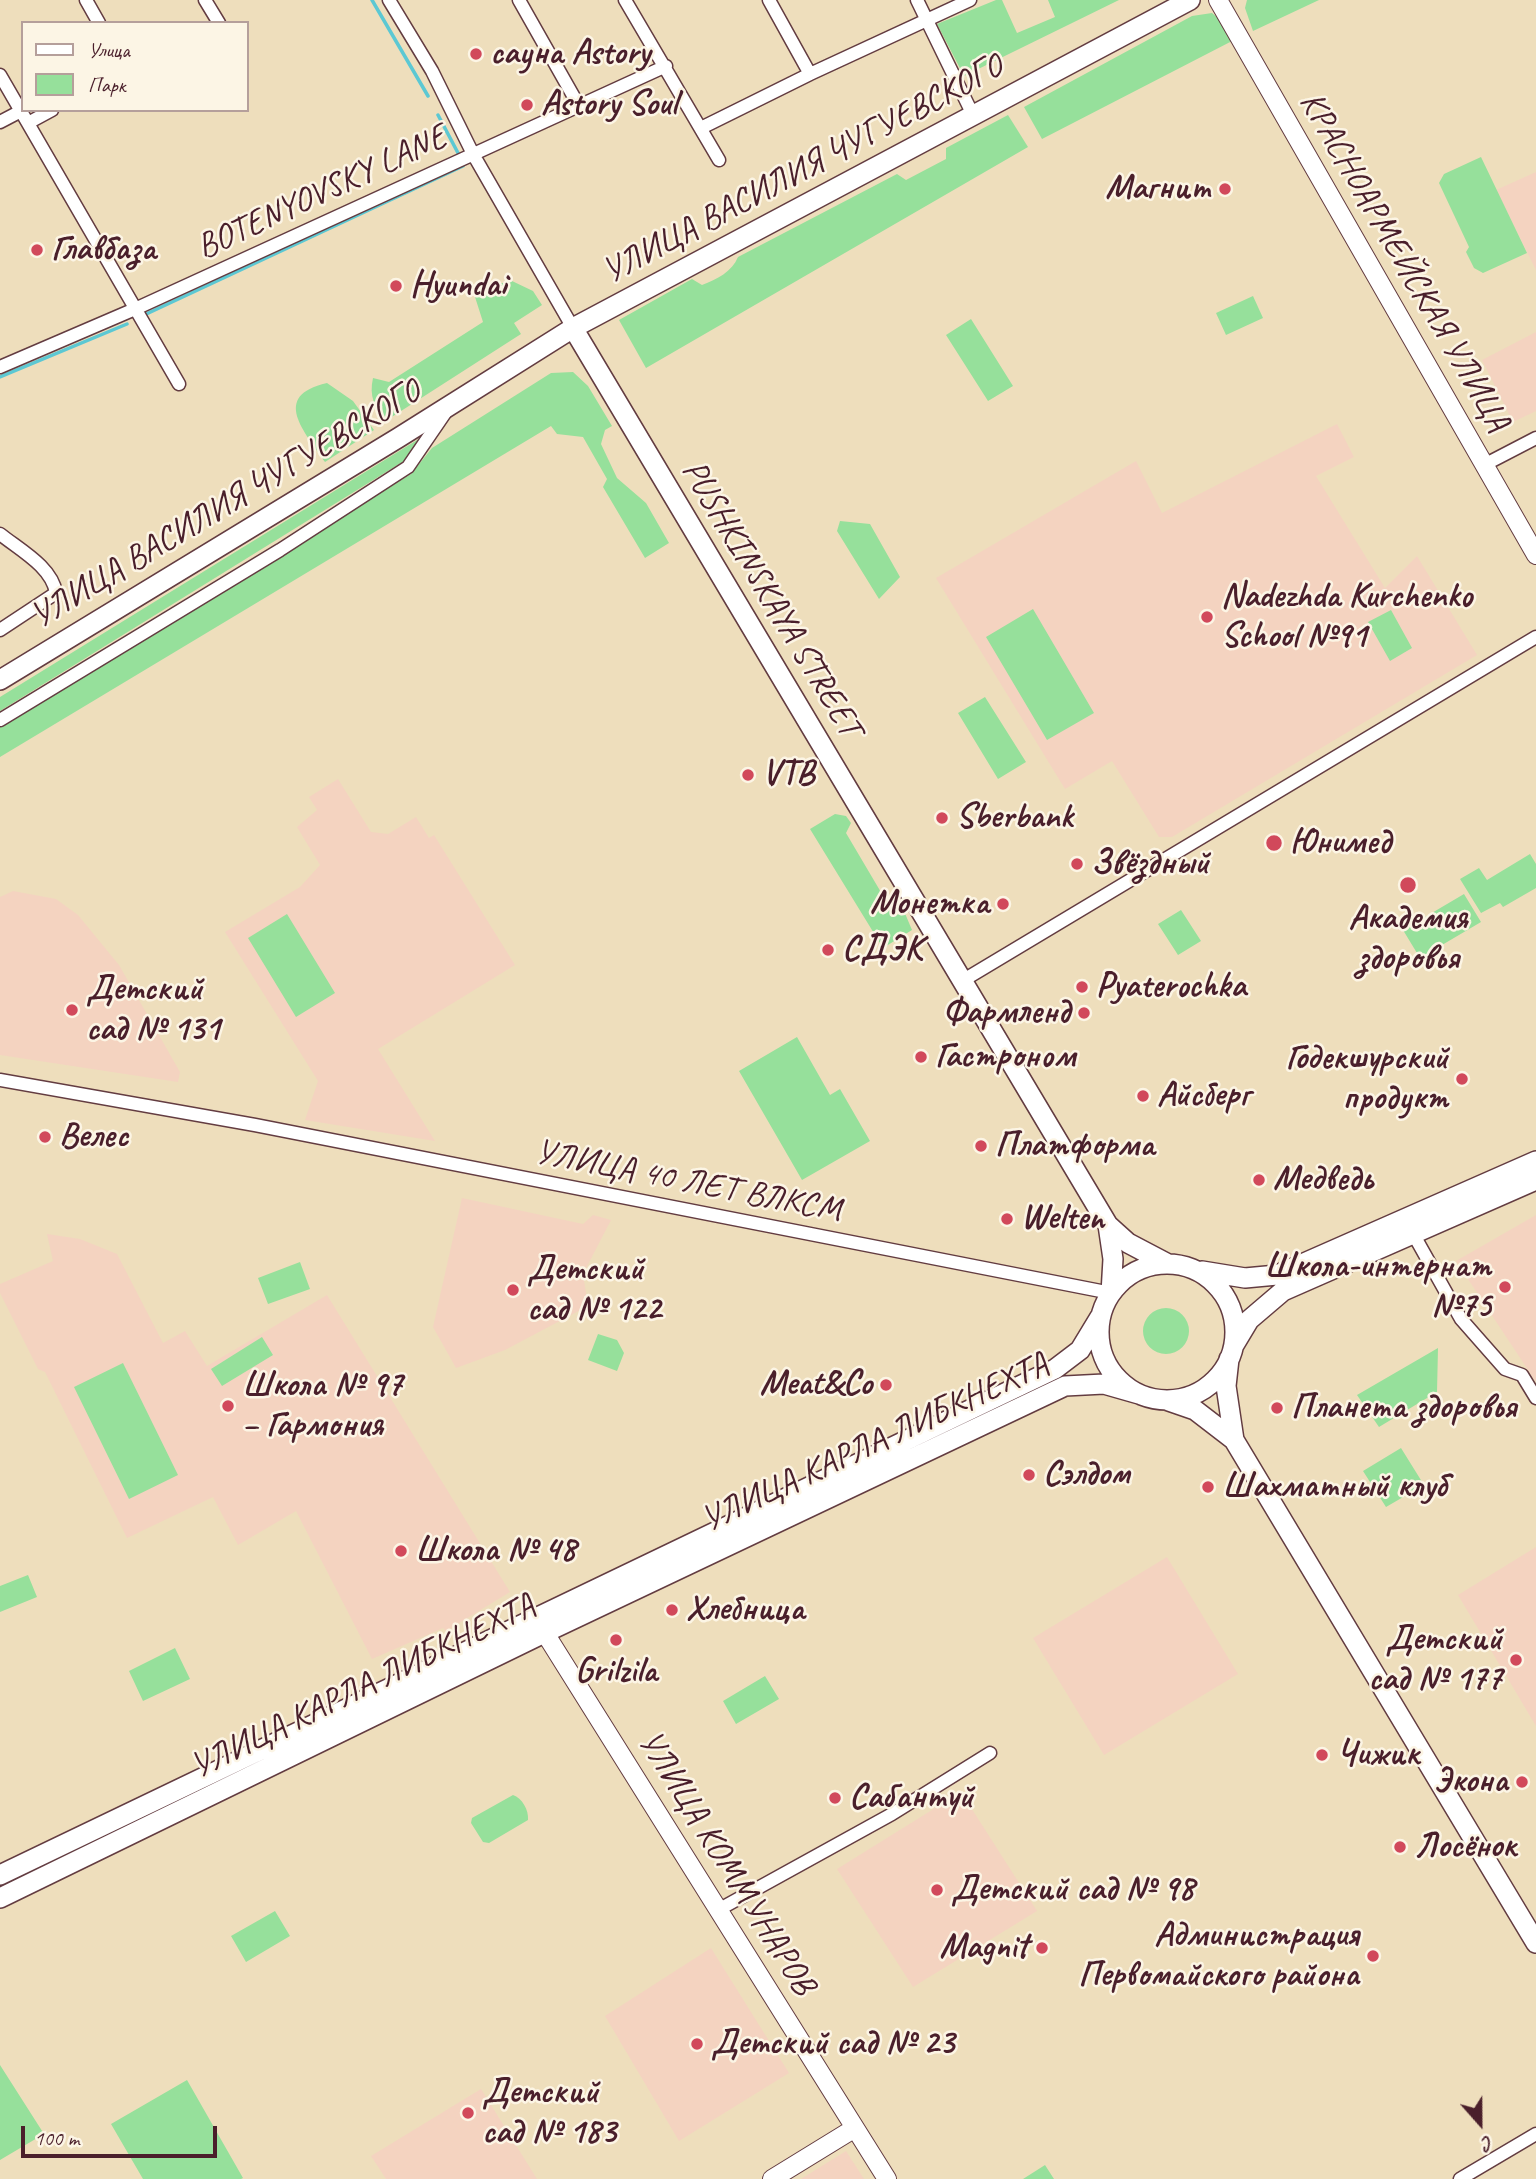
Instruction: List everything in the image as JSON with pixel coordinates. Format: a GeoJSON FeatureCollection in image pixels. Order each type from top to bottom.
{"type":"FeatureCollection","features":[{"type":"Feature","properties":{"kind":"main road","name":"УЛИЦА ВАСИЛИЯ ЧУГУЕВСКОГО"},"geometry":{"type":"LineString","coordinates":[[0,680],[573,328],[1191,0]]}},
{"type":"Feature","properties":{"kind":"main road","name":"PUSHKINSKAYA STREET"},"geometry":{"type":"LineString","coordinates":[[573,328],[1108,1225],[1128,1243],[1168,1264]]}},
{"type":"Feature","properties":{"kind":"main road"},"geometry":{"type":"LineString","coordinates":[[1409,1227],[1536,1161]]}},
{"type":"Feature","properties":{"kind":"main road"},"geometry":{"type":"LineString","coordinates":[[1536,1180],[1277,1275],[1245,1278],[1168,1264],[1135,1271],[1111,1293],[1100,1317],[1100,1343],[1109,1368],[1128,1387],[1139,1394],[1195,1410],[1234,1440],[1536,1943]]}},
{"type":"Feature","properties":{"kind":"main road","name":"PUSHKINSKAYA STREET"},"geometry":{"type":"LineString","coordinates":[[1108,1225],[1113,1259],[1111,1293]]}},
{"type":"Feature","properties":{"kind":"main road"},"geometry":{"type":"LineString","coordinates":[[1165,1400],[1192,1395],[1203,1389],[1223,1370],[1249,1320],[1283,1291],[1387,1235]]}},
{"type":"Feature","properties":{"kind":"main road"},"geometry":{"type":"LineString","coordinates":[[1194,1269],[1206,1276],[1224,1295],[1234,1320],[1226,1386],[1234,1440]]}},
{"type":"Feature","properties":{"kind":"main road","name":"УЛИЦА КАРЛА ЛИБКНЕХТА"},"geometry":{"type":"LineString","coordinates":[[0,1898],[1055,1369],[1080,1350],[1100,1317]]}},
{"type":"Feature","properties":{"kind":"main road","name":"УЛИЦА КАРЛА ЛИБКНЕХТА"},"geometry":{"type":"LineString","coordinates":[[0,1875],[1065,1386],[1104,1384],[1139,1394]]}},
{"type":"Feature","properties":{"kind":"street"},"geometry":{"type":"LineString","coordinates":[[86,0],[98,21]]}},
{"type":"Feature","properties":{"kind":"street"},"geometry":{"type":"LineString","coordinates":[[205,0],[218,21]]}},
{"type":"Feature","properties":{"kind":"street","name":"PUSHKINSKAYA STREET"},"geometry":{"type":"LineString","coordinates":[[389,0],[432,71],[472,154],[573,328]]}},
{"type":"Feature","properties":{"kind":"street"},"geometry":{"type":"LineString","coordinates":[[519,0],[579,106]]}},
{"type":"Feature","properties":{"kind":"street"},"geometry":{"type":"LineString","coordinates":[[625,0],[666,66],[686,108],[719,160]]}},
{"type":"Feature","properties":{"kind":"street"},"geometry":{"type":"LineString","coordinates":[[769,0],[810,74]]}},
{"type":"Feature","properties":{"kind":"street"},"geometry":{"type":"LineString","coordinates":[[917,0],[973,116]]}},
{"type":"Feature","properties":{"kind":"street"},"geometry":{"type":"LineString","coordinates":[[701,128],[970,0]]}},
{"type":"Feature","properties":{"kind":"street","name":"КРАСНОАРМЕЙСКАЯ УЛИЦА"},"geometry":{"type":"LineString","coordinates":[[1218,0],[1536,555]]}},
{"type":"Feature","properties":{"kind":"street","name":"BOTENYOVSKY LANE"},"geometry":{"type":"LineString","coordinates":[[0,367],[135,309],[666,66]]}},
{"type":"Feature","properties":{"kind":"street"},"geometry":{"type":"LineString","coordinates":[[0,75],[21,111],[0,122]]}},
{"type":"Feature","properties":{"kind":"street"},"geometry":{"type":"LineString","coordinates":[[22,112],[179,384]]}},
{"type":"Feature","properties":{"kind":"street"},"geometry":{"type":"LineString","coordinates":[[28,124],[49,112]]}},
{"type":"Feature","properties":{"kind":"street","name":"УЛИЦА ВАСИЛИЯ ЧУГУЕВСКОГО"},"geometry":{"type":"LineString","coordinates":[[0,720],[280,550],[408,467],[450,405]]}},
{"type":"Feature","properties":{"kind":"street"},"geometry":{"type":"LineString","coordinates":[[1484,465],[1536,438]]}},
{"type":"Feature","properties":{"kind":"street"},"geometry":{"type":"LineString","coordinates":[[0,534],[44,569],[54,582],[56,593],[0,630]]}},
{"type":"Feature","properties":{"kind":"street"},"geometry":{"type":"LineString","coordinates":[[962,981],[1536,637]]}},
{"type":"Feature","properties":{"kind":"street","name":"УЛИЦА 40 ЛЕТ ВЛКСМ"},"geometry":{"type":"LineString","coordinates":[[0,1080],[255,1125],[1111,1293]]}},
{"type":"Feature","properties":{"kind":"street"},"geometry":{"type":"LineString","coordinates":[[1409,1227],[1461,1319],[1505,1369],[1522,1375],[1536,1398]]}},
{"type":"Feature","properties":{"kind":"street","name":"УЛИЦА КОММУНАРОВ"},"geometry":{"type":"LineString","coordinates":[[540,1625],[887,2179]]}},
{"type":"Feature","properties":{"kind":"street"},"geometry":{"type":"LineString","coordinates":[[719,1910],[871,1827],[990,1753]]}},
{"type":"Feature","properties":{"kind":"street"},"geometry":{"type":"LineString","coordinates":[[772,2179],[855,2128]]}},
{"type":"Feature","properties":{"kind":"street"},"geometry":{"type":"LineString","coordinates":[[1460,2179],[1536,2134]]}},
{"type":"Feature","properties":{"kind":"shaded area"},"geometry":{"type":"Polygon","coordinates":[[[1536,172],[1536,270],[1496,190],[1536,172]]]}},
{"type":"Feature","properties":{"kind":"shaded area"},"geometry":{"type":"Polygon","coordinates":[[[1536,332],[1536,411],[1513,422],[1482,360],[1536,332]]]}},
{"type":"Feature","properties":{"kind":"shaded area","name":"Nadezhda Kurchenko School №91"},"geometry":{"type":"Polygon","coordinates":[[[1337,424],[1354,457],[1316,476],[1385,588],[1417,556],[1477,655],[1172,837],[1159,837],[1112,761],[1065,789],[936,578],[1136,461],[1162,513],[1337,424]]]}},
{"type":"Feature","properties":{"kind":"shaded area"},"geometry":{"type":"Polygon","coordinates":[[[338,779],[371,832],[388,834],[416,817],[429,838],[434,835],[515,965],[378,1049],[435,1141],[305,1120],[318,1081],[225,932],[300,887],[320,865],[297,827],[317,810],[309,797],[338,779]]]}},
{"type":"Feature","properties":{"kind":"shaded area","name":"Детский сад № 131"},"geometry":{"type":"Polygon","coordinates":[[[13,891],[56,899],[78,915],[119,965],[180,1072],[178,1082],[0,1055],[0,897],[13,891]]]}},
{"type":"Feature","properties":{"kind":"shaded area","name":"Детский сад № 122"},"geometry":{"type":"Polygon","coordinates":[[[462,1198],[583,1224],[593,1215],[611,1220],[583,1274],[588,1306],[505,1350],[456,1368],[433,1327],[462,1198]]]}},
{"type":"Feature","properties":{"kind":"shaded area","name":"Школа-интернат №75"},"geometry":{"type":"Polygon","coordinates":[[[1536,1215],[1536,1382],[1456,1261],[1536,1215]]]}},
{"type":"Feature","properties":{"kind":"shaded area","name":"Школа № 97 – Гармония"},"geometry":{"type":"Polygon","coordinates":[[[47,1234],[80,1239],[117,1254],[163,1343],[185,1331],[207,1366],[327,1295],[510,1592],[446,1631],[443,1628],[372,1659],[296,1511],[238,1545],[213,1497],[127,1538],[45,1372],[38,1369],[0,1293],[0,1284],[53,1261],[47,1234]]]}},
{"type":"Feature","properties":{"kind":"shaded area","name":"Детский сад № 177"},"geometry":{"type":"Polygon","coordinates":[[[1536,1547],[1536,1726],[1458,1595],[1536,1547]]]}},
{"type":"Feature","properties":{"kind":"shaded area"},"geometry":{"type":"Polygon","coordinates":[[[1167,1557],[1238,1674],[1104,1755],[1033,1638],[1167,1557]]]}},
{"type":"Feature","properties":{"kind":"shaded area","name":"Детский сад № 98"},"geometry":{"type":"Polygon","coordinates":[[[961,1792],[1037,1911],[913,1987],[837,1869],[961,1792]]]}},
{"type":"Feature","properties":{"kind":"shaded area","name":"Детский сад № 23"},"geometry":{"type":"Polygon","coordinates":[[[711,1948],[789,2073],[679,2141],[605,2016],[711,1948]]]}},
{"type":"Feature","properties":{"kind":"shaded area","name":"Детский сад № 183"},"geometry":{"type":"Polygon","coordinates":[[[481,2089],[537,2179],[386,2179],[371,2156],[481,2089]]]}},
{"type":"Feature","properties":{"kind":"shaded area"},"geometry":{"type":"Polygon","coordinates":[[[846,2151],[864,2179],[801,2179],[846,2151]]]}},
{"type":"Feature","properties":{"kind":"green space"},"geometry":{"type":"Polygon","coordinates":[[[1002,0],[1017,33],[1055,17],[1048,0],[1119,0],[964,76],[937,24],[1002,0]]]}},
{"type":"Feature","properties":{"kind":"green space"},"geometry":{"type":"Polygon","coordinates":[[[1247,0],[1319,0],[1253,31],[1245,8],[1247,0]]]}},
{"type":"Feature","properties":{"kind":"green space"},"geometry":{"type":"Polygon","coordinates":[[[1212,13],[1225,24],[1234,40],[1042,139],[1024,107],[1192,16],[1212,13]]]}},
{"type":"Feature","properties":{"kind":"green space"},"geometry":{"type":"Polygon","coordinates":[[[1008,115],[1028,147],[646,368],[619,320],[692,279],[702,285],[718,277],[732,267],[738,257],[897,174],[906,180],[946,159],[946,148],[1008,115]]]}},
{"type":"Feature","properties":{"kind":"green space"},"geometry":{"type":"Polygon","coordinates":[[[1481,157],[1527,253],[1483,273],[1474,268],[1466,252],[1469,247],[1439,183],[1444,174],[1481,157]]]}},
{"type":"Feature","properties":{"kind":"green space"},"geometry":{"type":"Polygon","coordinates":[[[512,281],[533,291],[542,305],[514,323],[521,334],[387,420],[374,401],[373,378],[389,382],[483,322],[475,297],[483,287],[512,281]]]}},
{"type":"Feature","properties":{"kind":"green space"},"geometry":{"type":"Polygon","coordinates":[[[1253,296],[1263,318],[1226,335],[1216,313],[1253,296]]]}},
{"type":"Feature","properties":{"kind":"green space"},"geometry":{"type":"Polygon","coordinates":[[[971,319],[1013,386],[988,401],[946,335],[971,319]]]}},
{"type":"Feature","properties":{"kind":"green space"},"geometry":{"type":"Polygon","coordinates":[[[573,372],[588,386],[612,426],[605,430],[601,444],[617,478],[646,503],[669,543],[645,558],[603,487],[607,479],[583,437],[557,434],[551,426],[0,757],[0,727],[411,474],[432,448],[551,373],[573,372]]]}},
{"type":"Feature","properties":{"kind":"green space"},"geometry":{"type":"Polygon","coordinates":[[[327,383],[353,401],[374,430],[325,462],[302,427],[296,406],[300,397],[310,389],[327,383]]]}},
{"type":"Feature","properties":{"kind":"green space"},"geometry":{"type":"Polygon","coordinates":[[[422,437],[404,461],[0,711],[0,697],[422,437]]]}},
{"type":"Feature","properties":{"kind":"green space"},"geometry":{"type":"Polygon","coordinates":[[[840,521],[870,524],[900,577],[879,599],[837,531],[840,521]]]}},
{"type":"Feature","properties":{"kind":"green space"},"geometry":{"type":"Polygon","coordinates":[[[1033,609],[1094,713],[1047,740],[986,637],[1033,609]]]}},
{"type":"Feature","properties":{"kind":"green space"},"geometry":{"type":"Polygon","coordinates":[[[1391,610],[1412,648],[1390,661],[1368,622],[1391,610]]]}},
{"type":"Feature","properties":{"kind":"green space"},"geometry":{"type":"Polygon","coordinates":[[[985,697],[1026,762],[998,779],[958,713],[985,697]]]}},
{"type":"Feature","properties":{"kind":"green space"},"geometry":{"type":"Polygon","coordinates":[[[835,814],[846,816],[851,823],[846,833],[895,916],[904,911],[912,930],[883,948],[810,829],[835,814]]]}},
{"type":"Feature","properties":{"kind":"green space"},"geometry":{"type":"Polygon","coordinates":[[[1530,854],[1536,864],[1536,888],[1503,907],[1500,903],[1481,913],[1460,879],[1479,868],[1487,880],[1530,854]]]}},
{"type":"Feature","properties":{"kind":"green space"},"geometry":{"type":"Polygon","coordinates":[[[1464,894],[1481,922],[1420,958],[1403,930],[1464,894]]]}},
{"type":"Feature","properties":{"kind":"green space"},"geometry":{"type":"Polygon","coordinates":[[[1181,910],[1201,941],[1178,955],[1158,924],[1181,910]]]}},
{"type":"Feature","properties":{"kind":"green space"},"geometry":{"type":"Polygon","coordinates":[[[287,914],[335,993],[296,1017],[248,938],[287,914]]]}},
{"type":"Feature","properties":{"kind":"green space"},"geometry":{"type":"Polygon","coordinates":[[[797,1037],[830,1095],[840,1089],[870,1141],[802,1180],[739,1071],[797,1037]]]}},
{"type":"Feature","properties":{"kind":"green space"},"geometry":{"type":"Polygon","coordinates":[[[300,1262],[310,1289],[268,1304],[258,1278],[300,1262]]]}},
{"type":"Feature","properties":{"kind":"green space"},"geometry":{"type":"Polygon","coordinates":[[[1166,1308],[1182,1315],[1189,1331],[1182,1347],[1166,1354],[1150,1347],[1143,1331],[1150,1315],[1166,1308]]]}},
{"type":"Feature","properties":{"kind":"green space"},"geometry":{"type":"Polygon","coordinates":[[[598,1334],[617,1340],[624,1353],[617,1371],[588,1360],[598,1334]]]}},
{"type":"Feature","properties":{"kind":"green space"},"geometry":{"type":"Polygon","coordinates":[[[262,1337],[273,1355],[222,1386],[211,1369],[262,1337]]]}},
{"type":"Feature","properties":{"kind":"green space"},"geometry":{"type":"Polygon","coordinates":[[[1438,1348],[1437,1392],[1379,1427],[1357,1395],[1438,1348]]]}},
{"type":"Feature","properties":{"kind":"green space"},"geometry":{"type":"Polygon","coordinates":[[[123,1363],[178,1475],[129,1499],[74,1387],[123,1363]]]}},
{"type":"Feature","properties":{"kind":"green space"},"geometry":{"type":"Polygon","coordinates":[[[1401,1448],[1424,1485],[1386,1507],[1363,1471],[1401,1448]]]}},
{"type":"Feature","properties":{"kind":"green space"},"geometry":{"type":"Polygon","coordinates":[[[28,1575],[37,1597],[0,1612],[0,1586],[28,1575]]]}},
{"type":"Feature","properties":{"kind":"green space"},"geometry":{"type":"Polygon","coordinates":[[[175,1648],[190,1679],[143,1701],[129,1671],[175,1648]]]}},
{"type":"Feature","properties":{"kind":"green space"},"geometry":{"type":"Polygon","coordinates":[[[765,1676],[779,1699],[736,1724],[723,1701],[765,1676]]]}},
{"type":"Feature","properties":{"kind":"green space"},"geometry":{"type":"Polygon","coordinates":[[[513,1795],[524,1805],[528,1820],[489,1843],[483,1842],[471,1823],[472,1818],[513,1795]]]}},
{"type":"Feature","properties":{"kind":"green space"},"geometry":{"type":"Polygon","coordinates":[[[275,1911],[290,1936],[246,1962],[231,1936],[275,1911]]]}},
{"type":"Feature","properties":{"kind":"green space"},"geometry":{"type":"Polygon","coordinates":[[[0,2065],[44,2134],[0,2160],[0,2065]]]}},
{"type":"Feature","properties":{"kind":"green space"},"geometry":{"type":"Polygon","coordinates":[[[187,2080],[243,2178],[143,2179],[111,2124],[187,2080]]]}},
{"type":"Feature","properties":{"kind":"green space"},"geometry":{"type":"Polygon","coordinates":[[[1045,2165],[1054,2179],[1023,2179],[1045,2165]]]}},
{"type":"Feature","properties":{"kind":"waterway"},"geometry":{"type":"LineString","coordinates":[[372,0],[428,96]]}},
{"type":"Feature","properties":{"kind":"waterway"},"geometry":{"type":"LineString","coordinates":[[438,115],[458,153]]}},
{"type":"Feature","properties":{"kind":"waterway"},"geometry":{"type":"LineString","coordinates":[[142,316],[463,166]]}},
{"type":"Feature","properties":{"kind":"waterway"},"geometry":{"type":"LineString","coordinates":[[0,377],[127,324]]}},
{"type":"Feature","properties":{"kind":"place","name":"сауна Astory"},"geometry":{"type":"Point","coordinates":[476,54]}},
{"type":"Feature","properties":{"kind":"place","name":"Astory Soul"},"geometry":{"type":"Point","coordinates":[527,105]}},
{"type":"Feature","properties":{"kind":"place","name":"Магнит"},"geometry":{"type":"Point","coordinates":[1225,189]}},
{"type":"Feature","properties":{"kind":"place","name":"Главбаза"},"geometry":{"type":"Point","coordinates":[37,250]}},
{"type":"Feature","properties":{"kind":"place","name":"Hyundai"},"geometry":{"type":"Point","coordinates":[396,286]}},
{"type":"Feature","properties":{"kind":"place","name":"Nadezhda Kurchenko School №91"},"geometry":{"type":"Point","coordinates":[1207,617]}},
{"type":"Feature","properties":{"kind":"place","name":"VTB"},"geometry":{"type":"Point","coordinates":[748,775]}},
{"type":"Feature","properties":{"kind":"place","name":"Sberbank"},"geometry":{"type":"Point","coordinates":[942,818]}},
{"type":"Feature","properties":{"kind":"place","name":"Юнимед"},"geometry":{"type":"Point","coordinates":[1274,843]}},
{"type":"Feature","properties":{"kind":"place","name":"Звёздный"},"geometry":{"type":"Point","coordinates":[1077,864]}},
{"type":"Feature","properties":{"kind":"place","name":"Академия здоровья"},"geometry":{"type":"Point","coordinates":[1408,885]}},
{"type":"Feature","properties":{"kind":"place","name":"Монетка"},"geometry":{"type":"Point","coordinates":[1003,904]}},
{"type":"Feature","properties":{"kind":"place","name":"СДЭК"},"geometry":{"type":"Point","coordinates":[828,950]}},
{"type":"Feature","properties":{"kind":"place","name":"Pyaterochka"},"geometry":{"type":"Point","coordinates":[1082,987]}},
{"type":"Feature","properties":{"kind":"place","name":"Детский сад № 131"},"geometry":{"type":"Point","coordinates":[72,1010]}},
{"type":"Feature","properties":{"kind":"place","name":"Фармленд"},"geometry":{"type":"Point","coordinates":[1084,1013]}},
{"type":"Feature","properties":{"kind":"place","name":"Гастроном"},"geometry":{"type":"Point","coordinates":[921,1057]}},
{"type":"Feature","properties":{"kind":"place","name":"Годекшурский продукт"},"geometry":{"type":"Point","coordinates":[1462,1079]}},
{"type":"Feature","properties":{"kind":"place","name":"Айсберг"},"geometry":{"type":"Point","coordinates":[1143,1096]}},
{"type":"Feature","properties":{"kind":"place","name":"Велес"},"geometry":{"type":"Point","coordinates":[45,1137]}},
{"type":"Feature","properties":{"kind":"place","name":"Платформа"},"geometry":{"type":"Point","coordinates":[981,1146]}},
{"type":"Feature","properties":{"kind":"place","name":"Медведь"},"geometry":{"type":"Point","coordinates":[1259,1180]}},
{"type":"Feature","properties":{"kind":"place","name":"Welten"},"geometry":{"type":"Point","coordinates":[1007,1219]}},
{"type":"Feature","properties":{"kind":"place","name":"Школа-интернат №75"},"geometry":{"type":"Point","coordinates":[1505,1287]}},
{"type":"Feature","properties":{"kind":"place","name":"Детский сад № 122"},"geometry":{"type":"Point","coordinates":[513,1290]}},
{"type":"Feature","properties":{"kind":"place","name":"Meat&Co"},"geometry":{"type":"Point","coordinates":[886,1385]}},
{"type":"Feature","properties":{"kind":"place","name":"Школа № 97 – Гармония"},"geometry":{"type":"Point","coordinates":[228,1406]}},
{"type":"Feature","properties":{"kind":"place","name":"Планета здоровья"},"geometry":{"type":"Point","coordinates":[1277,1408]}},
{"type":"Feature","properties":{"kind":"place","name":"Сэлдом"},"geometry":{"type":"Point","coordinates":[1029,1475]}},
{"type":"Feature","properties":{"kind":"place","name":"Шахматный клуб"},"geometry":{"type":"Point","coordinates":[1208,1487]}},
{"type":"Feature","properties":{"kind":"place","name":"Школа № 48"},"geometry":{"type":"Point","coordinates":[401,1551]}},
{"type":"Feature","properties":{"kind":"place","name":"Хлебница"},"geometry":{"type":"Point","coordinates":[672,1610]}},
{"type":"Feature","properties":{"kind":"place","name":"Grilzila"},"geometry":{"type":"Point","coordinates":[616,1640]}},
{"type":"Feature","properties":{"kind":"place","name":"Детский сад № 177"},"geometry":{"type":"Point","coordinates":[1516,1660]}},
{"type":"Feature","properties":{"kind":"place","name":"Чижик"},"geometry":{"type":"Point","coordinates":[1322,1755]}},
{"type":"Feature","properties":{"kind":"place","name":"Экона"},"geometry":{"type":"Point","coordinates":[1522,1782]}},
{"type":"Feature","properties":{"kind":"place","name":"Сабантуй"},"geometry":{"type":"Point","coordinates":[835,1798]}},
{"type":"Feature","properties":{"kind":"place","name":"Лосёнок"},"geometry":{"type":"Point","coordinates":[1400,1847]}},
{"type":"Feature","properties":{"kind":"place","name":"Детский сад № 98"},"geometry":{"type":"Point","coordinates":[937,1890]}},
{"type":"Feature","properties":{"kind":"place","name":"Magnit"},"geometry":{"type":"Point","coordinates":[1042,1948]}},
{"type":"Feature","properties":{"kind":"place","name":"Администрация Первомайского района"},"geometry":{"type":"Point","coordinates":[1373,1956]}},
{"type":"Feature","properties":{"kind":"place","name":"Детский сад № 23"},"geometry":{"type":"Point","coordinates":[697,2044]}},
{"type":"Feature","properties":{"kind":"place","name":"Детский сад № 183"},"geometry":{"type":"Point","coordinates":[468,2113]}}]}
